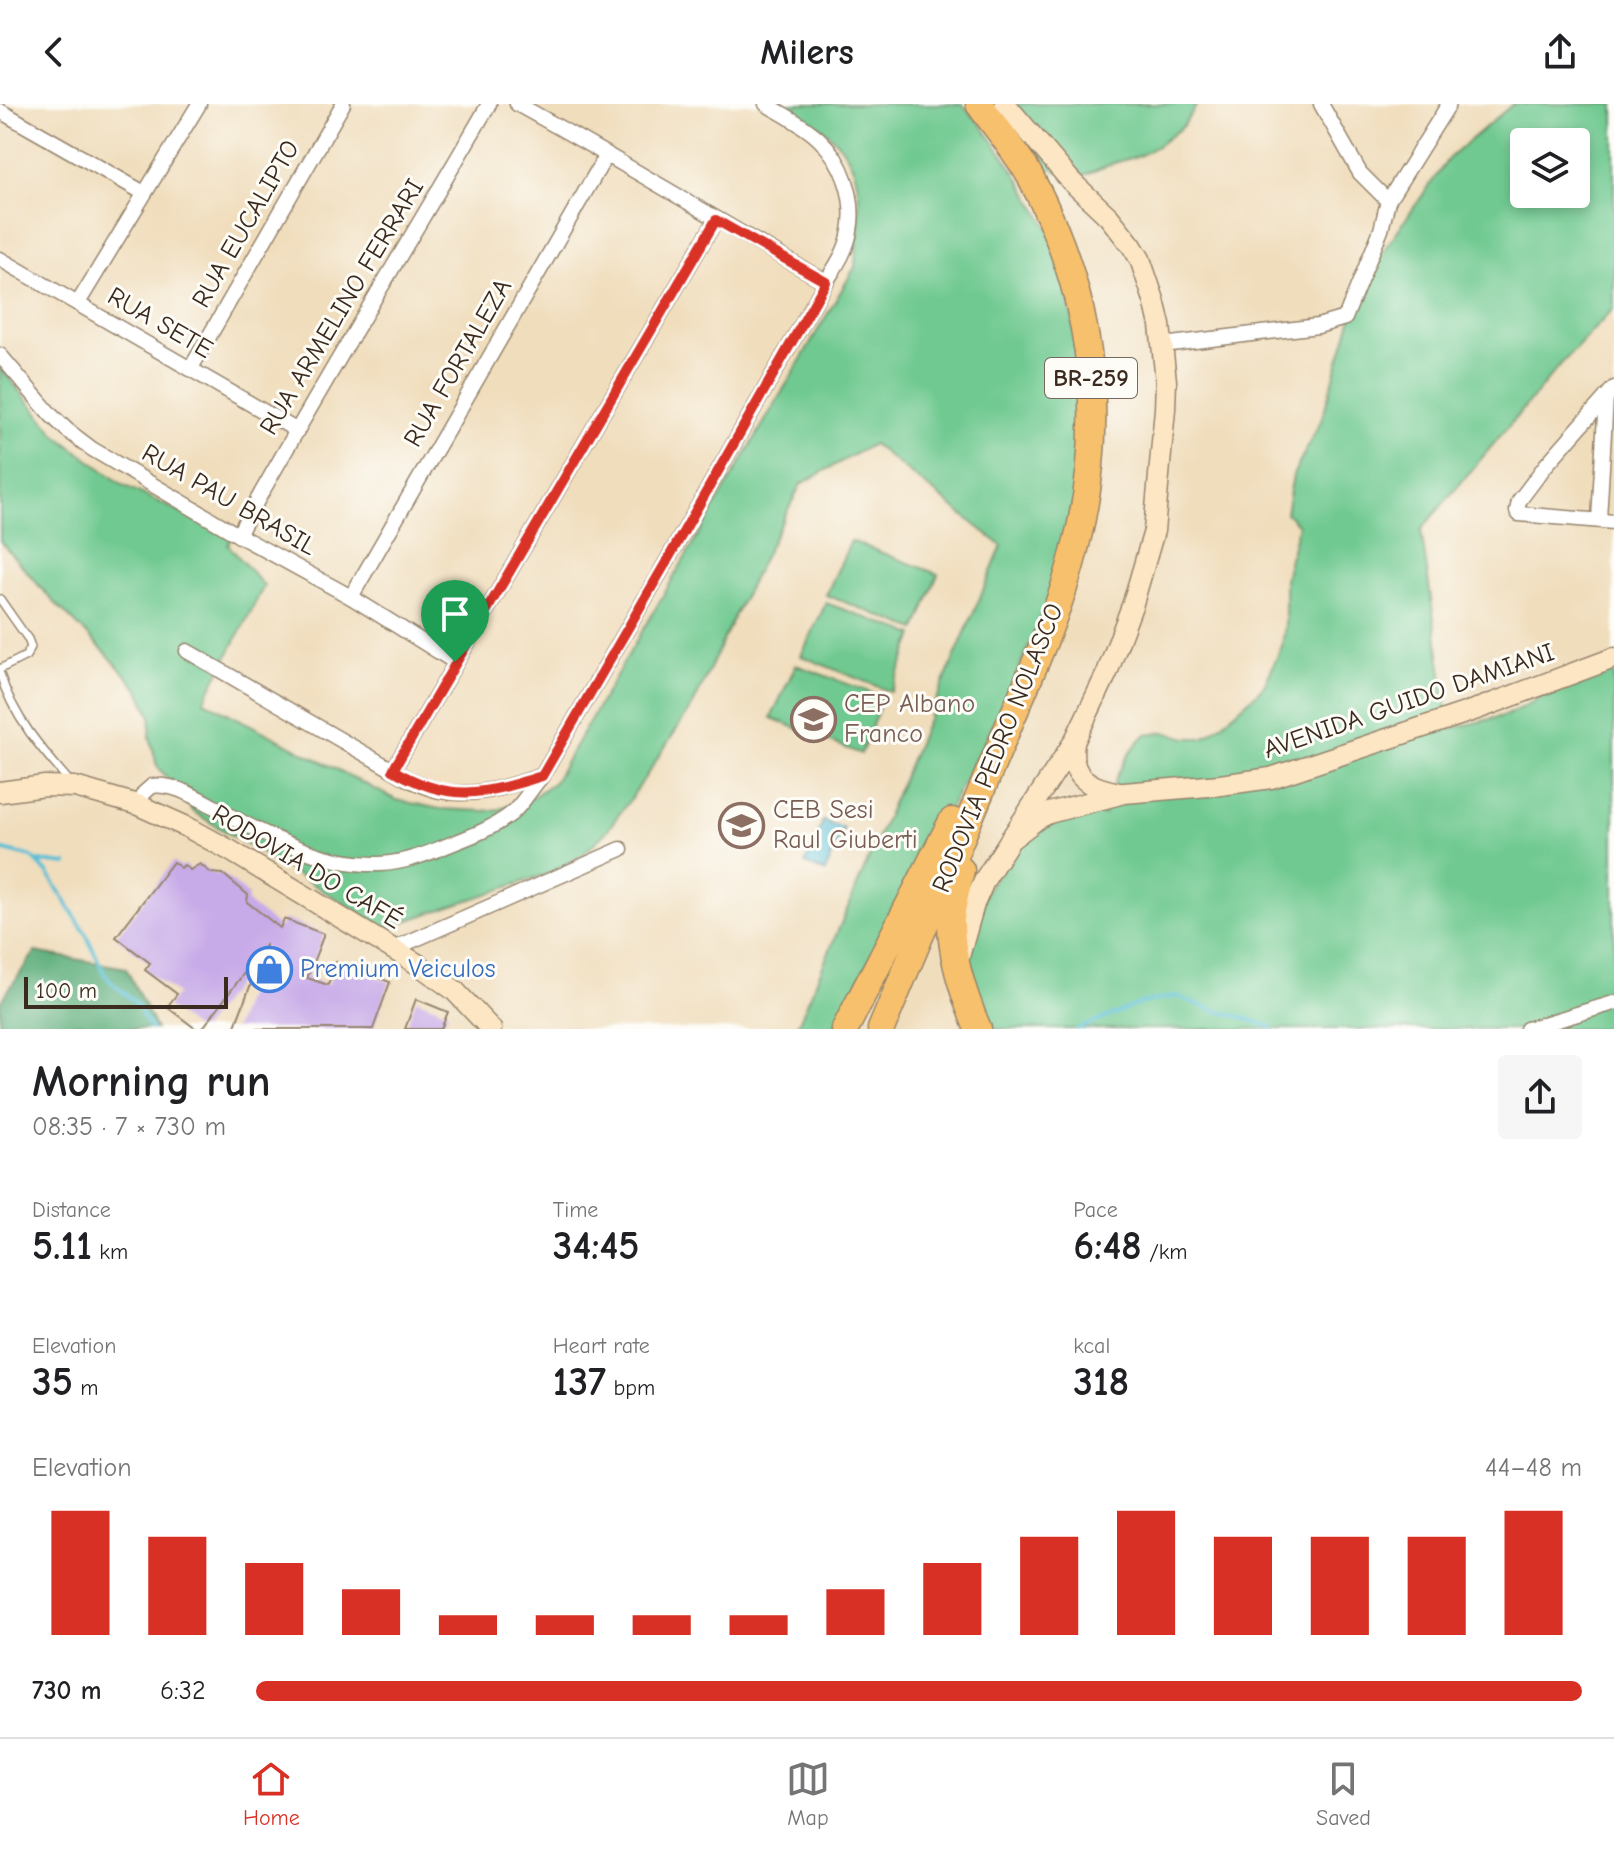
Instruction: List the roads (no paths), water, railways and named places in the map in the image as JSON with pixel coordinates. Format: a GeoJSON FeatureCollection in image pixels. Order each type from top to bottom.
{"type":"FeatureCollection","features":[{"type":"Feature","properties":{"kind":"highway","name":"RODOVIA PEDRO NOLASCO"},"geometry":{"type":"LineString","coordinates":[[881,1029],[1032,669],[1064,586],[1089,492],[1092,388],[1083,317],[1066,256],[1030,176],[979,104]]}},
{"type":"Feature","properties":{"kind":"highway"},"geometry":{"type":"LineString","coordinates":[[845,1029],[1032,669]]}},
{"type":"Feature","properties":{"kind":"highway"},"geometry":{"type":"LineString","coordinates":[[974,807],[951,919],[966,1000],[978,1029]]}},
{"type":"Feature","properties":{"kind":"street"},"geometry":{"type":"LineString","coordinates":[[78,303],[199,104]]}},
{"type":"Feature","properties":{"kind":"street","name":"RUA EUCALIPTO"},"geometry":{"type":"LineString","coordinates":[[191,368],[343,104]]}},
{"type":"Feature","properties":{"kind":"street","name":"RUA ARMELINO FERRARI"},"geometry":{"type":"LineString","coordinates":[[238,535],[296,430],[489,104]]}},
{"type":"Feature","properties":{"kind":"street"},"geometry":{"type":"LineString","coordinates":[[517,104],[826,282]]}},
{"type":"Feature","properties":{"kind":"street"},"geometry":{"type":"LineString","coordinates":[[138,805],[152,786],[167,786],[300,849],[357,864],[383,864],[414,858],[486,829],[513,812],[542,776],[839,262],[850,230],[850,201],[847,184],[835,157],[817,137],[766,104]]}},
{"type":"Feature","properties":{"kind":"street"},"geometry":{"type":"LineString","coordinates":[[1005,104],[1132,246],[1147,276],[1154,300],[1166,381],[1154,531],[1133,603],[1107,673],[1074,742],[1010,840]]}},
{"type":"Feature","properties":{"kind":"street"},"geometry":{"type":"LineString","coordinates":[[1321,104],[1360,173],[1388,201]]}},
{"type":"Feature","properties":{"kind":"street"},"geometry":{"type":"LineString","coordinates":[[1163,345],[1318,326],[1342,320],[1347,315],[1381,230],[1388,201],[1449,104]]}},
{"type":"Feature","properties":{"kind":"street"},"geometry":{"type":"LineString","coordinates":[[0,111],[144,193]]}},
{"type":"Feature","properties":{"kind":"street","name":"RUA FORTALEZA"},"geometry":{"type":"LineString","coordinates":[[351,597],[607,154]]}},
{"type":"Feature","properties":{"kind":"street"},"geometry":{"type":"LineString","coordinates":[[393,770],[716,220]]}},
{"type":"Feature","properties":{"kind":"street","name":"RUA SETE"},"geometry":{"type":"LineString","coordinates":[[0,259],[296,430]]}},
{"type":"Feature","properties":{"kind":"street","name":"RUA PAU BRASIL"},"geometry":{"type":"LineString","coordinates":[[0,355],[36,398],[78,439],[238,535],[351,597],[455,662]]}},
{"type":"Feature","properties":{"kind":"street"},"geometry":{"type":"LineString","coordinates":[[1610,392],[1607,521],[1519,514],[1519,501],[1530,486],[1610,392]]}},
{"type":"Feature","properties":{"kind":"street"},"geometry":{"type":"LineString","coordinates":[[187,651],[426,786],[457,792],[499,789],[542,776]]}},
{"type":"Feature","properties":{"kind":"street","name":"AVENIDA GUIDO DAMIANI"},"geometry":{"type":"LineString","coordinates":[[957,962],[974,904],[985,879],[1010,840],[1049,813],[1124,793],[1271,778],[1480,708],[1614,658]]}},
{"type":"Feature","properties":{"kind":"street","name":"AVENIDA GUIDO DAMIANI"},"geometry":{"type":"LineString","coordinates":[[1074,742],[1073,764],[1079,774],[1100,789],[1124,793]]}},
{"type":"Feature","properties":{"kind":"street","name":"RODOVIA DO CAFÉ"},"geometry":{"type":"LineString","coordinates":[[0,792],[45,786],[75,787],[138,805],[187,827],[439,978],[491,1029]]}},
{"type":"Feature","properties":{"kind":"street"},"geometry":{"type":"LineString","coordinates":[[393,949],[621,849]]}},
{"type":"Feature","properties":{"kind":"street"},"geometry":{"type":"LineString","coordinates":[[1527,1029],[1614,1003]]}},
{"type":"Feature","properties":{"kind":"lane"},"geometry":{"type":"LineString","coordinates":[[0,599],[31,647],[26,656],[0,672],[10,702],[42,749],[75,787]]}},
{"type":"Feature","properties":{"kind":"water"},"geometry":{"type":"Polygon","coordinates":[[[823,821],[844,828],[825,872],[805,864],[823,821]]]}},
{"type":"Feature","properties":{"kind":"waterway"},"geometry":{"type":"LineString","coordinates":[[0,849],[32,857],[47,872],[86,934],[104,973],[135,1002],[151,1029]]}},
{"type":"Feature","properties":{"kind":"waterway"},"geometry":{"type":"LineString","coordinates":[[39,861],[67,864]]}},
{"type":"Feature","properties":{"kind":"waterway"},"geometry":{"type":"LineString","coordinates":[[1078,1029],[1141,1003],[1176,996],[1272,1029]]}},
{"type":"Feature","properties":{"kind":"place","name":"CEP Albano Franco"},"geometry":{"type":"Point","coordinates":[813,719]}},
{"type":"Feature","properties":{"kind":"place","name":"CEB Sesi Raul Giuberti"},"geometry":{"type":"Point","coordinates":[742,825]}},
{"type":"Feature","properties":{"kind":"place","name":"Premium Veiculos"},"geometry":{"type":"Point","coordinates":[269,969]}}]}
